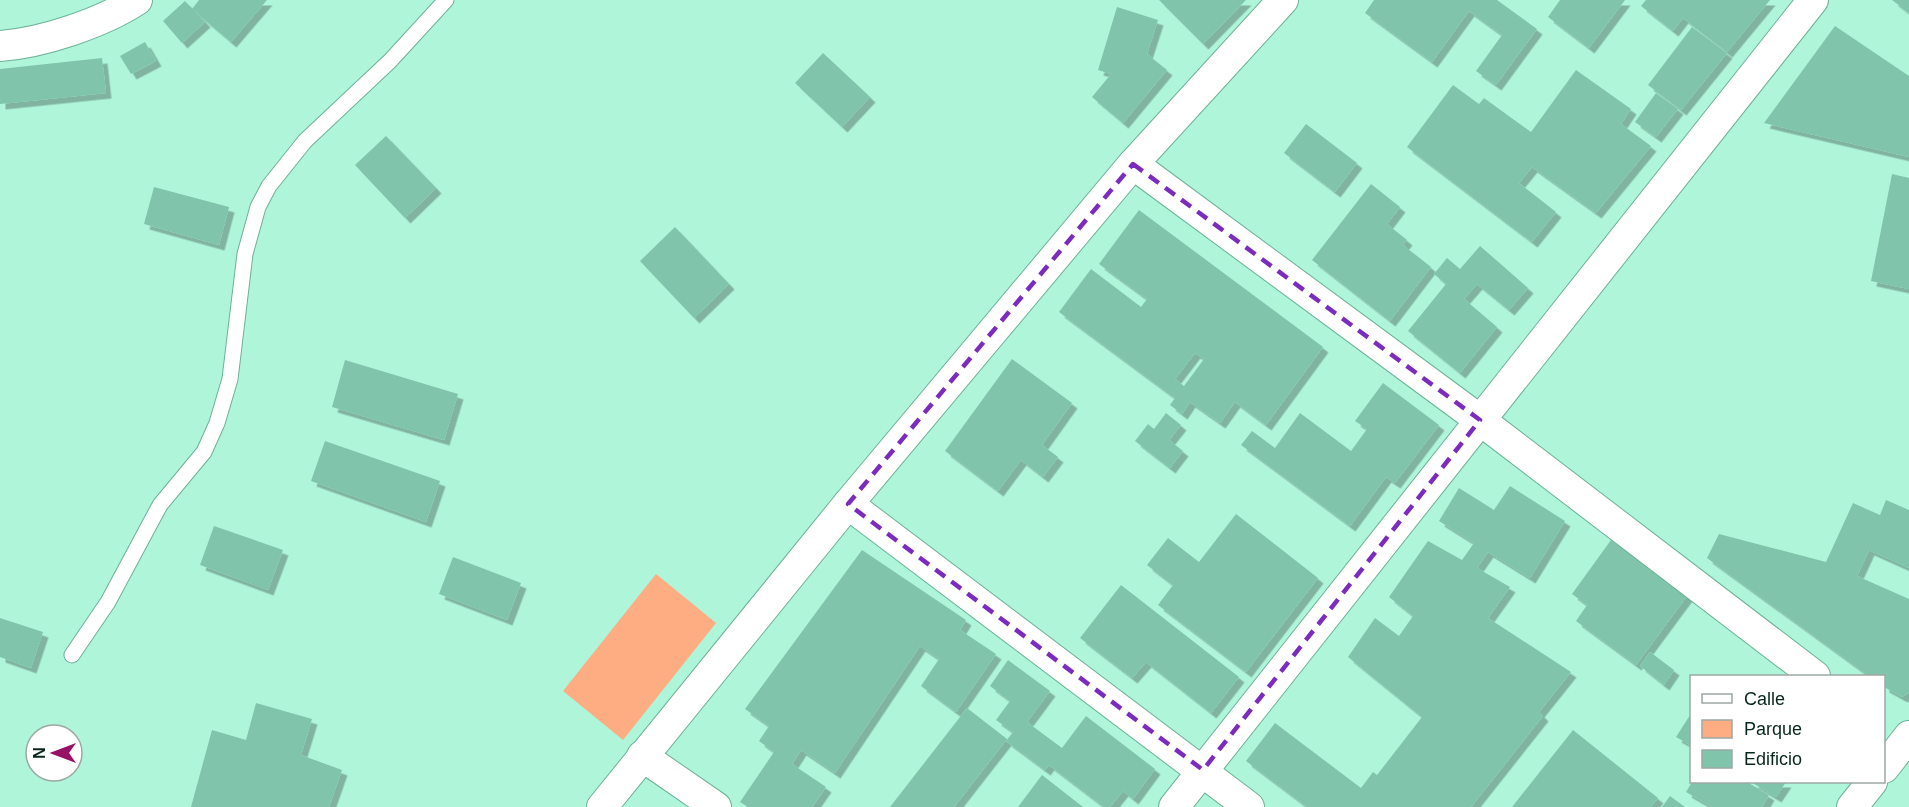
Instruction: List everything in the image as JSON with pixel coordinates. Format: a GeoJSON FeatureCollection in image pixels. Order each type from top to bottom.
{"type":"FeatureCollection","features":[{"type":"Feature","properties":{"kind":"street"},"geometry":{"type":"LineString","coordinates":[[0,46],[34,41],[117,13],[136,0]]}},
{"type":"Feature","properties":{"kind":"street"},"geometry":{"type":"LineString","coordinates":[[602,807],[848,504],[1133,164],[1283,0]]}},
{"type":"Feature","properties":{"kind":"street"},"geometry":{"type":"LineString","coordinates":[[1174,807],[1813,0]]}},
{"type":"Feature","properties":{"kind":"street"},"geometry":{"type":"LineString","coordinates":[[1133,164],[1480,420],[1814,675]]}},
{"type":"Feature","properties":{"kind":"street"},"geometry":{"type":"LineString","coordinates":[[848,504],[1249,807]]}},
{"type":"Feature","properties":{"kind":"street"},"geometry":{"type":"LineString","coordinates":[[1885,766],[1901,739]]}},
{"type":"Feature","properties":{"kind":"street"},"geometry":{"type":"LineString","coordinates":[[642,756],[716,807]]}},
{"type":"Feature","properties":{"kind":"street"},"geometry":{"type":"LineString","coordinates":[[1852,807],[1871,783]]}},
{"type":"Feature","properties":{"kind":"lane"},"geometry":{"type":"LineString","coordinates":[[72,655],[108,602],[160,505],[204,452],[218,423],[230,379],[245,254],[258,207],[269,186],[305,141],[390,61],[446,0]]}},
{"type":"Feature","properties":{"kind":"highlighted area"},"geometry":{"type":"Polygon","coordinates":[[[1133,164],[1480,420],[1203,770],[848,504],[1133,164]]]}},
{"type":"Feature","properties":{"kind":"green space"},"geometry":{"type":"Polygon","coordinates":[[[656,574],[716,623],[623,740],[563,691],[656,574]]]}},
{"type":"Feature","properties":{"kind":"building"},"geometry":{"type":"Polygon","coordinates":[[[199,0],[267,0],[231,42],[192,9],[199,0]]]}},
{"type":"Feature","properties":{"kind":"building"},"geometry":{"type":"Polygon","coordinates":[[[1159,0],[1246,0],[1203,44],[1159,0]]]}},
{"type":"Feature","properties":{"kind":"building"},"geometry":{"type":"Polygon","coordinates":[[[1374,0],[1497,0],[1537,29],[1496,85],[1476,71],[1502,35],[1469,11],[1432,62],[1365,13],[1374,0]]]}},
{"type":"Feature","properties":{"kind":"building"},"geometry":{"type":"Polygon","coordinates":[[[1560,0],[1625,0],[1589,48],[1548,17],[1560,0]]]}},
{"type":"Feature","properties":{"kind":"building"},"geometry":{"type":"Polygon","coordinates":[[[1646,0],[1770,0],[1727,52],[1683,18],[1673,31],[1641,6],[1646,0]]]}},
{"type":"Feature","properties":{"kind":"building"},"geometry":{"type":"Polygon","coordinates":[[[1892,0],[1909,0],[1909,13],[1892,0]]]}},
{"type":"Feature","properties":{"kind":"building"},"geometry":{"type":"Polygon","coordinates":[[[185,1],[205,22],[182,43],[163,21],[185,1]]]}},
{"type":"Feature","properties":{"kind":"building"},"geometry":{"type":"Polygon","coordinates":[[[1117,7],[1158,20],[1147,54],[1167,70],[1123,123],[1092,97],[1111,74],[1098,70],[1117,7]]]}},
{"type":"Feature","properties":{"kind":"building"},"geometry":{"type":"Polygon","coordinates":[[[1835,26],[1909,76],[1909,157],[1764,123],[1835,26]]]}},
{"type":"Feature","properties":{"kind":"building"},"geometry":{"type":"Polygon","coordinates":[[[1692,27],[1727,53],[1681,110],[1648,85],[1692,27]]]}},
{"type":"Feature","properties":{"kind":"building"},"geometry":{"type":"Polygon","coordinates":[[[145,42],[156,61],[131,74],[120,56],[145,42]]]}},
{"type":"Feature","properties":{"kind":"building"},"geometry":{"type":"Polygon","coordinates":[[[823,53],[870,97],[842,127],[795,83],[823,53]]]}},
{"type":"Feature","properties":{"kind":"building"},"geometry":{"type":"Polygon","coordinates":[[[102,58],[106,93],[0,104],[0,69],[102,58]]]}},
{"type":"Feature","properties":{"kind":"building"},"geometry":{"type":"Polygon","coordinates":[[[1576,70],[1631,109],[1621,124],[1651,146],[1596,213],[1532,167],[1519,183],[1556,212],[1532,242],[1407,147],[1453,85],[1479,104],[1484,98],[1531,132],[1576,70]]]}},
{"type":"Feature","properties":{"kind":"building"},"geometry":{"type":"Polygon","coordinates":[[[1656,93],[1678,109],[1656,137],[1635,122],[1656,93]]]}},
{"type":"Feature","properties":{"kind":"building"},"geometry":{"type":"Polygon","coordinates":[[[1306,124],[1357,163],[1335,192],[1284,153],[1306,124]]]}},
{"type":"Feature","properties":{"kind":"building"},"geometry":{"type":"Polygon","coordinates":[[[386,136],[436,188],[405,218],[355,165],[386,136]]]}},
{"type":"Feature","properties":{"kind":"building"},"geometry":{"type":"Polygon","coordinates":[[[1892,174],[1909,178],[1909,289],[1871,281],[1892,174]]]}},
{"type":"Feature","properties":{"kind":"building"},"geometry":{"type":"Polygon","coordinates":[[[1371,184],[1400,207],[1387,224],[1407,240],[1403,245],[1431,267],[1390,321],[1312,260],[1371,184]]]}},
{"type":"Feature","properties":{"kind":"building"},"geometry":{"type":"Polygon","coordinates":[[[154,187],[229,207],[219,245],[144,224],[154,187]]]}},
{"type":"Feature","properties":{"kind":"building"},"geometry":{"type":"Polygon","coordinates":[[[1139,210],[1323,347],[1266,425],[1235,402],[1220,423],[1190,402],[1182,414],[1170,405],[1175,398],[1059,312],[1091,269],[1141,307],[1147,299],[1099,264],[1139,210]],[[1195,353],[1175,379],[1184,386],[1204,359],[1195,353]]]}},
{"type":"Feature","properties":{"kind":"building"},"geometry":{"type":"Polygon","coordinates":[[[675,227],[729,284],[694,318],[640,261],[675,227]]]}},
{"type":"Feature","properties":{"kind":"building"},"geometry":{"type":"Polygon","coordinates":[[[1480,246],[1528,288],[1509,310],[1477,284],[1464,299],[1497,327],[1460,373],[1408,331],[1446,284],[1434,274],[1447,258],[1460,269],[1480,246]]]}},
{"type":"Feature","properties":{"kind":"building"},"geometry":{"type":"Polygon","coordinates":[[[1012,359],[1072,403],[1042,445],[1058,457],[1043,477],[1021,460],[998,491],[945,451],[1012,359]]]}},
{"type":"Feature","properties":{"kind":"building"},"geometry":{"type":"Polygon","coordinates":[[[345,360],[458,394],[444,440],[332,407],[345,360]]]}},
{"type":"Feature","properties":{"kind":"building"},"geometry":{"type":"Polygon","coordinates":[[[1383,383],[1439,425],[1395,483],[1386,477],[1350,526],[1241,445],[1252,431],[1275,448],[1300,413],[1351,451],[1367,429],[1355,421],[1383,383]]]}},
{"type":"Feature","properties":{"kind":"building"},"geometry":{"type":"Polygon","coordinates":[[[1166,413],[1181,425],[1169,440],[1183,451],[1170,468],[1135,441],[1148,424],[1154,429],[1166,413]]]}},
{"type":"Feature","properties":{"kind":"building"},"geometry":{"type":"Polygon","coordinates":[[[325,441],[440,481],[426,522],[311,481],[325,441]]]}},
{"type":"Feature","properties":{"kind":"building"},"geometry":{"type":"Polygon","coordinates":[[[1510,486],[1565,521],[1530,578],[1488,552],[1477,568],[1510,587],[1488,618],[1571,672],[1539,712],[1543,716],[1471,807],[1307,807],[1246,761],[1275,723],[1361,788],[1373,772],[1377,775],[1422,717],[1348,657],[1375,618],[1399,636],[1413,616],[1389,597],[1428,541],[1462,560],[1474,543],[1439,521],[1459,488],[1494,510],[1510,486]]]}},
{"type":"Feature","properties":{"kind":"building"},"geometry":{"type":"Polygon","coordinates":[[[1886,500],[1909,510],[1909,568],[1869,550],[1857,576],[1909,599],[1909,692],[1902,697],[1885,688],[1885,675],[1868,675],[1707,558],[1719,534],[1826,562],[1853,503],[1880,515],[1886,500]]]}},
{"type":"Feature","properties":{"kind":"building"},"geometry":{"type":"Polygon","coordinates":[[[1236,514],[1318,578],[1246,672],[1158,605],[1173,585],[1147,565],[1168,538],[1199,562],[1236,514]]]}},
{"type":"Feature","properties":{"kind":"building"},"geometry":{"type":"Polygon","coordinates":[[[214,526],[283,550],[268,590],[200,565],[214,526]]]}},
{"type":"Feature","properties":{"kind":"building"},"geometry":{"type":"Polygon","coordinates":[[[1611,540],[1687,596],[1636,665],[1576,621],[1587,605],[1572,594],[1611,540]]]}},
{"type":"Feature","properties":{"kind":"building"},"geometry":{"type":"Polygon","coordinates":[[[862,550],[966,620],[960,630],[996,654],[956,712],[921,686],[939,659],[920,646],[835,773],[801,750],[792,764],[826,787],[812,807],[748,807],[740,802],[774,752],[759,741],[769,726],[745,709],[862,550]]]}},
{"type":"Feature","properties":{"kind":"building"},"geometry":{"type":"Polygon","coordinates":[[[453,557],[521,583],[507,620],[439,594],[453,557]]]}},
{"type":"Feature","properties":{"kind":"building"},"geometry":{"type":"Polygon","coordinates":[[[1121,585],[1239,677],[1211,713],[1146,662],[1132,678],[1080,638],[1121,585]]]}},
{"type":"Feature","properties":{"kind":"building"},"geometry":{"type":"Polygon","coordinates":[[[0,618],[43,632],[31,668],[0,657],[0,618]]]}},
{"type":"Feature","properties":{"kind":"building"},"geometry":{"type":"Polygon","coordinates":[[[1650,652],[1674,670],[1664,685],[1640,666],[1650,652]]]}},
{"type":"Feature","properties":{"kind":"building"},"geometry":{"type":"Polygon","coordinates":[[[1008,660],[1050,691],[1027,722],[1062,748],[1086,716],[1155,769],[1133,799],[1123,791],[1110,807],[1104,807],[1049,765],[1045,770],[1006,741],[1013,732],[996,720],[1010,701],[990,686],[1008,660]]]}},
{"type":"Feature","properties":{"kind":"building"},"geometry":{"type":"Polygon","coordinates":[[[256,703],[312,719],[301,755],[342,770],[329,807],[191,807],[212,730],[246,740],[256,703]]]}},
{"type":"Feature","properties":{"kind":"building"},"geometry":{"type":"Polygon","coordinates":[[[967,708],[1007,739],[954,807],[890,807],[967,708]]]}},
{"type":"Feature","properties":{"kind":"building"},"geometry":{"type":"Polygon","coordinates":[[[1690,715],[1690,745],[1676,737],[1690,715]]]}},
{"type":"Feature","properties":{"kind":"building"},"geometry":{"type":"Polygon","coordinates":[[[1573,730],[1658,798],[1650,807],[1512,807],[1573,730]]]}},
{"type":"Feature","properties":{"kind":"building"},"geometry":{"type":"Polygon","coordinates":[[[1042,775],[1083,807],[1018,807],[1042,775]]]}},
{"type":"Feature","properties":{"kind":"building"},"geometry":{"type":"Polygon","coordinates":[[[1691,783],[1749,783],[1769,795],[1762,807],[1712,807],[1686,792],[1691,783]]]}},
{"type":"Feature","properties":{"kind":"building"},"geometry":{"type":"Polygon","coordinates":[[[1753,783],[1785,783],[1776,797],[1753,783]]]}},
{"type":"Feature","properties":{"kind":"building"},"geometry":{"type":"Polygon","coordinates":[[[1670,796],[1685,807],[1662,807],[1670,796]]]}}]}
